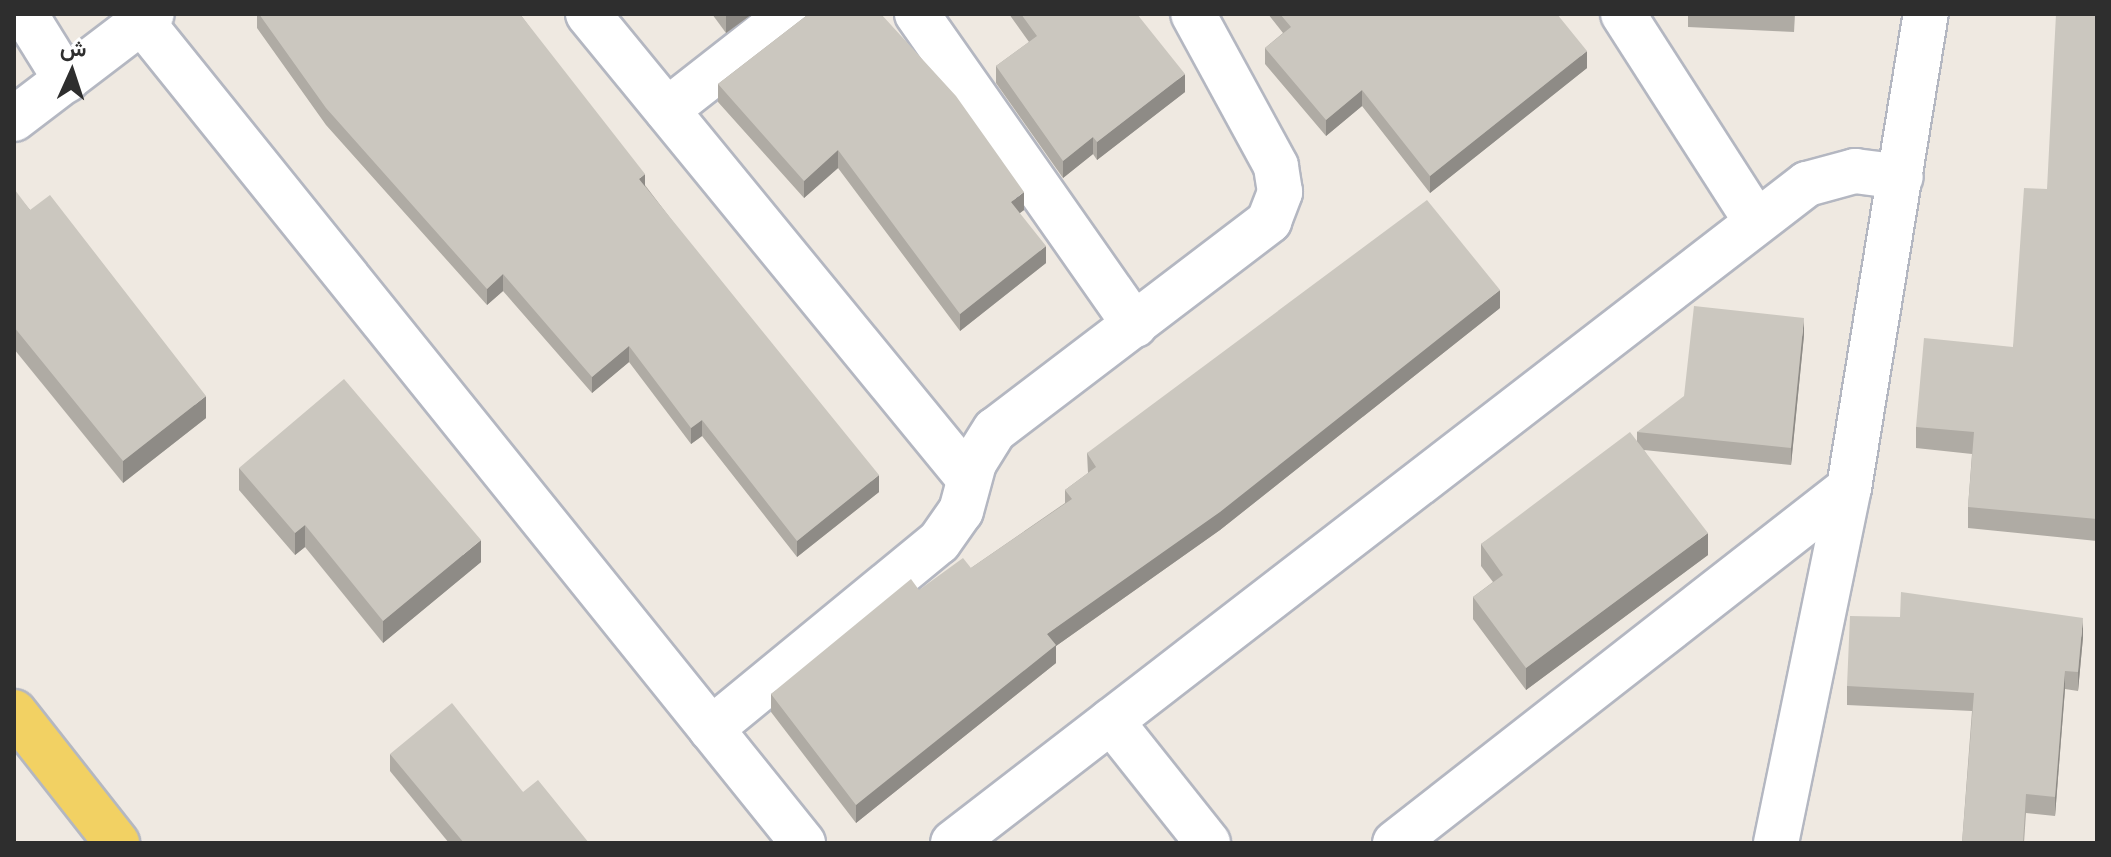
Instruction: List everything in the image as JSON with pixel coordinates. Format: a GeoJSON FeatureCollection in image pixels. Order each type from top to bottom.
{"type":"FeatureCollection","features":[{"type":"Feature","properties":{"kind":"main road"},"geometry":{"type":"LineString","coordinates":[[14,712],[117,843]]}},
{"type":"Feature","properties":{"kind":"street"},"geometry":{"type":"LineString","coordinates":[[25,14],[66,80]]}},
{"type":"Feature","properties":{"kind":"street"},"geometry":{"type":"LineString","coordinates":[[588,14],[969,479]]}},
{"type":"Feature","properties":{"kind":"street"},"geometry":{"type":"LineString","coordinates":[[667,110],[790,14]]}},
{"type":"Feature","properties":{"kind":"street"},"geometry":{"type":"LineString","coordinates":[[917,14],[1135,325]]}},
{"type":"Feature","properties":{"kind":"street"},"geometry":{"type":"LineString","coordinates":[[711,729],[939,542],[961,511],[969,479],[995,430],[1257,233],[1280,192],[1276,166],[1193,14]]}},
{"type":"Feature","properties":{"kind":"street"},"geometry":{"type":"LineString","coordinates":[[1623,14],[1756,221]]}},
{"type":"Feature","properties":{"kind":"street"},"geometry":{"type":"LineString","coordinates":[[1776,843],[1849,488],[1926,14]]}},
{"type":"Feature","properties":{"kind":"street"},"geometry":{"type":"LineString","coordinates":[[14,119],[147,18],[803,843]]}},
{"type":"Feature","properties":{"kind":"street"},"geometry":{"type":"LineString","coordinates":[[953,843],[1756,221],[1829,175],[1901,177]]}},
{"type":"Feature","properties":{"kind":"street"},"geometry":{"type":"LineString","coordinates":[[1395,843],[1849,488]]}},
{"type":"Feature","properties":{"kind":"street"},"geometry":{"type":"LineString","coordinates":[[1111,721],[1208,843]]}},
{"type":"Feature","properties":{"kind":"building"},"geometry":{"type":"Polygon","coordinates":[[[259,14],[520,14],[645,174],[639,179],[879,475],[797,541],[702,420],[691,428],[629,346],[592,377],[503,274],[487,289],[326,108],[259,14]]]}},
{"type":"Feature","properties":{"kind":"building"},"geometry":{"type":"Polygon","coordinates":[[[807,14],[881,14],[956,96],[1024,192],[1011,202],[1046,246],[960,314],[838,150],[804,181],[718,84],[807,14]]]}},
{"type":"Feature","properties":{"kind":"building"},"geometry":{"type":"Polygon","coordinates":[[[1021,14],[1137,14],[1185,74],[1097,142],[1093,137],[1063,161],[996,66],[1037,36],[1021,14]]]}},
{"type":"Feature","properties":{"kind":"building"},"geometry":{"type":"Polygon","coordinates":[[[1280,14],[1557,14],[1587,51],[1430,176],[1362,90],[1326,120],[1265,48],[1291,27],[1280,14]]]}},
{"type":"Feature","properties":{"kind":"building"},"geometry":{"type":"Polygon","coordinates":[[[2056,14],[2097,14],[2097,519],[1968,507],[1974,432],[1916,427],[1924,338],[2013,347],[2024,188],[2047,189],[2056,14]]]}},
{"type":"Feature","properties":{"kind":"building"},"geometry":{"type":"Polygon","coordinates":[[[15,190],[30,210],[50,195],[206,396],[123,461],[14,327],[15,190]]]}},
{"type":"Feature","properties":{"kind":"building"},"geometry":{"type":"Polygon","coordinates":[[[1427,200],[1500,290],[1220,512],[1047,634],[1056,645],[856,805],[771,694],[911,579],[919,590],[963,558],[971,568],[1072,499],[1065,490],[1096,467],[1087,453],[1427,200]]]}},
{"type":"Feature","properties":{"kind":"building"},"geometry":{"type":"Polygon","coordinates":[[[1694,306],[1804,318],[1791,448],[1637,432],[1684,396],[1694,306]]]}},
{"type":"Feature","properties":{"kind":"building"},"geometry":{"type":"Polygon","coordinates":[[[344,379],[481,540],[383,621],[305,525],[295,533],[239,468],[344,379]]]}},
{"type":"Feature","properties":{"kind":"building"},"geometry":{"type":"Polygon","coordinates":[[[1630,432],[1708,533],[1526,668],[1473,597],[1503,575],[1481,544],[1630,432]]]}},
{"type":"Feature","properties":{"kind":"building"},"geometry":{"type":"Polygon","coordinates":[[[1901,592],[2083,618],[2078,672],[2065,671],[2055,797],[2026,794],[2023,843],[1962,843],[1974,693],[1847,686],[1850,616],[1900,617],[1901,592]]]}},
{"type":"Feature","properties":{"kind":"building"},"geometry":{"type":"Polygon","coordinates":[[[452,703],[523,792],[538,780],[589,843],[464,843],[390,754],[452,703]]]}}]}
